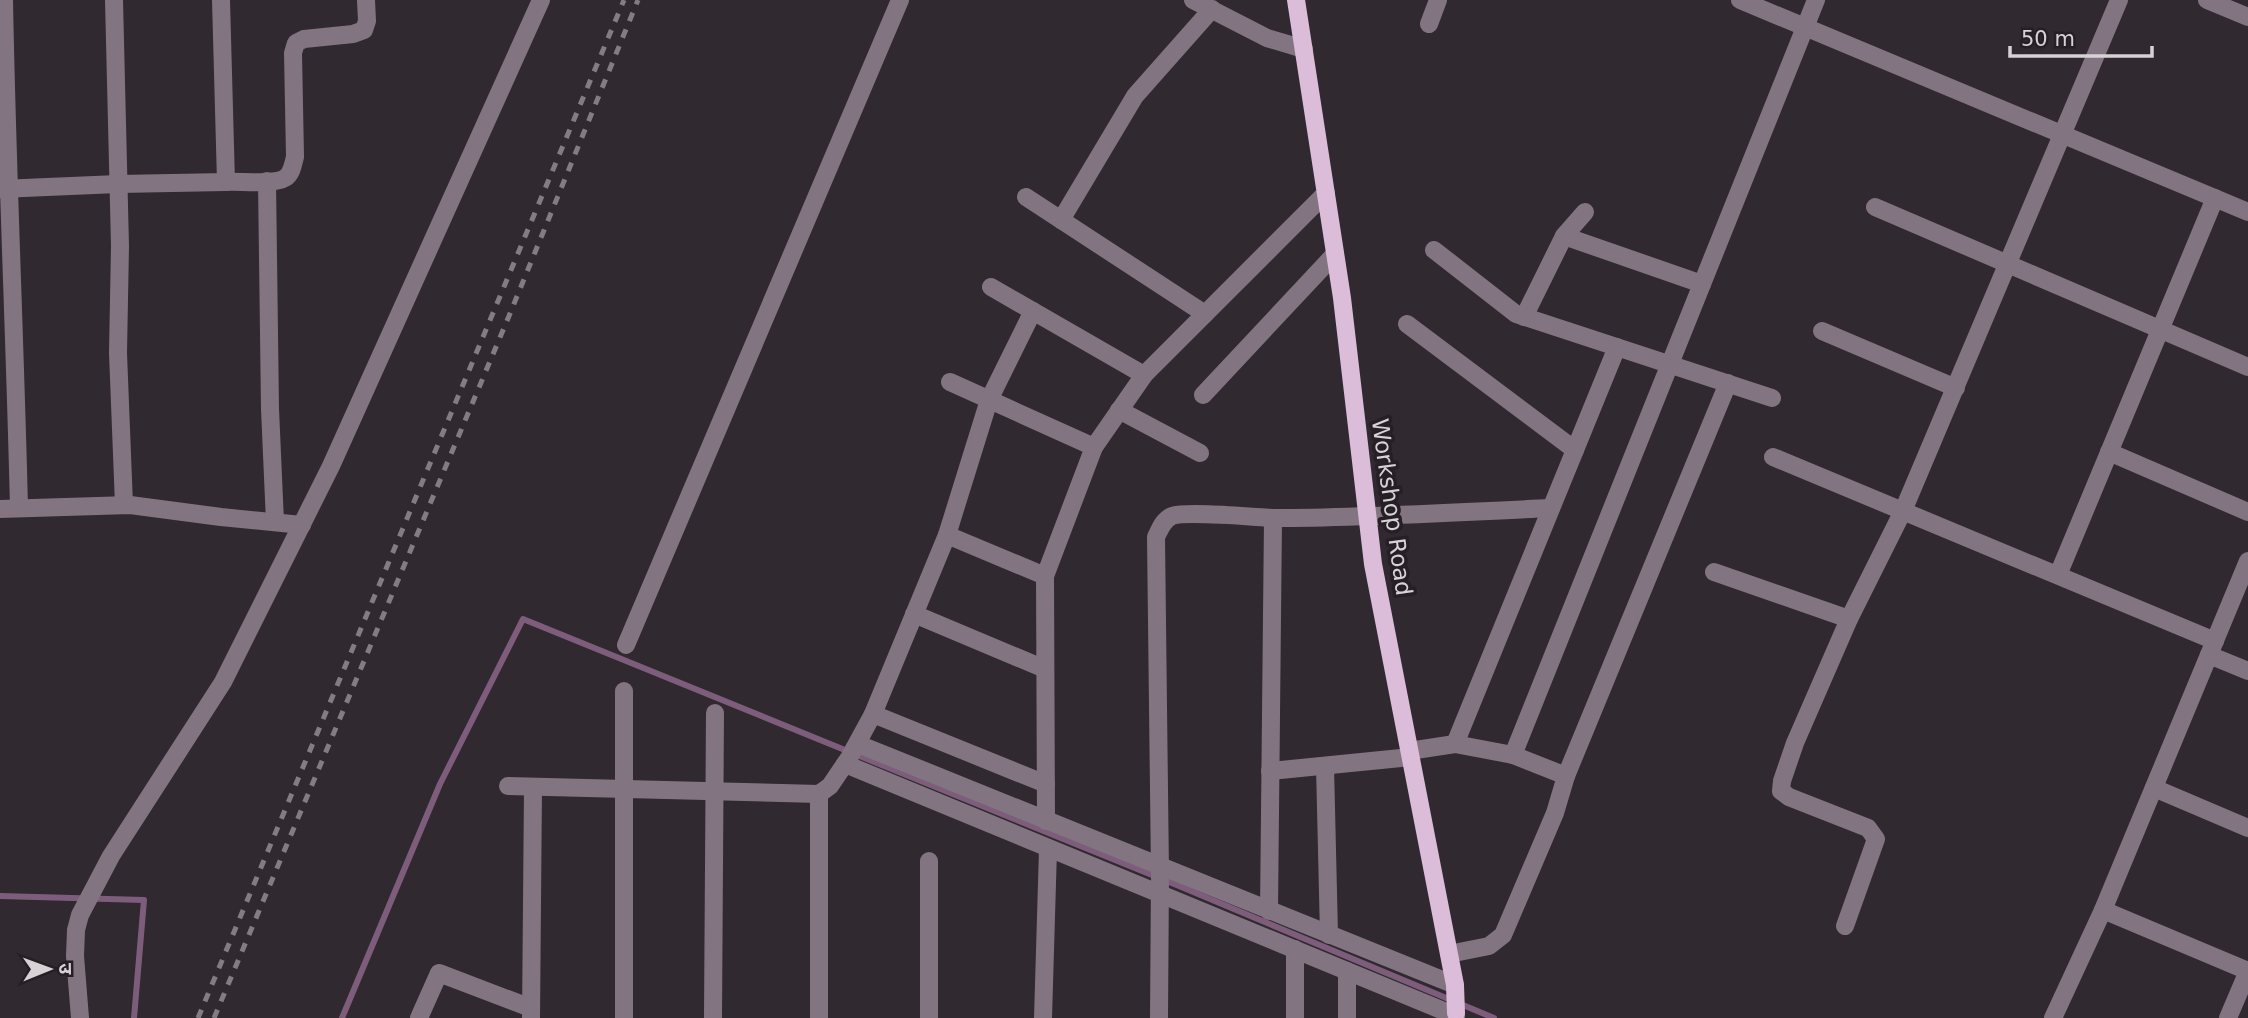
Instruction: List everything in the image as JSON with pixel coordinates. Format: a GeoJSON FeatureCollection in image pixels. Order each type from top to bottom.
{"type":"FeatureCollection","features":[{"type":"Feature","properties":{"kind":"main road","name":"Workshop Road"},"geometry":{"type":"LineString","coordinates":[[1296,0],[1335,254],[1373,564],[1449,954],[1456,1016]]}},
{"type":"Feature","properties":{"kind":"street"},"geometry":{"type":"LineString","coordinates":[[4,0],[4,189],[15,334],[19,508]]}},
{"type":"Feature","properties":{"kind":"street"},"geometry":{"type":"LineString","coordinates":[[114,0],[118,353],[124,505]]}},
{"type":"Feature","properties":{"kind":"street"},"geometry":{"type":"LineString","coordinates":[[221,0],[226,182]]}},
{"type":"Feature","properties":{"kind":"street"},"geometry":{"type":"LineString","coordinates":[[4,189],[267,181],[285,178],[290,173],[295,157],[293,53],[296,43],[304,39],[353,34],[364,30],[367,21],[366,0]]}},
{"type":"Feature","properties":{"kind":"street"},"geometry":{"type":"LineString","coordinates":[[80,1018],[75,956],[76,930],[80,915],[111,856],[223,682],[331,466],[541,0]]}},
{"type":"Feature","properties":{"kind":"street"},"geometry":{"type":"LineString","coordinates":[[626,645],[900,0]]}},
{"type":"Feature","properties":{"kind":"street"},"geometry":{"type":"LineString","coordinates":[[1193,0],[1267,38],[1304,49]]}},
{"type":"Feature","properties":{"kind":"street"},"geometry":{"type":"LineString","coordinates":[[1429,24],[1438,0]]}},
{"type":"Feature","properties":{"kind":"street"},"geometry":{"type":"LineString","coordinates":[[1740,0],[2248,212]]}},
{"type":"Feature","properties":{"kind":"street"},"geometry":{"type":"LineString","coordinates":[[1513,755],[1816,0]]}},
{"type":"Feature","properties":{"kind":"street"},"geometry":{"type":"LineString","coordinates":[[1845,926],[1876,839],[1868,828],[1789,797],[1781,791],[1782,781],[1795,743],[1849,619],[1903,511],[2119,0]]}},
{"type":"Feature","properties":{"kind":"street"},"geometry":{"type":"LineString","coordinates":[[2207,0],[2248,17]]}},
{"type":"Feature","properties":{"kind":"street"},"geometry":{"type":"LineString","coordinates":[[1060,220],[1135,96],[1212,9]]}},
{"type":"Feature","properties":{"kind":"street"},"geometry":{"type":"LineString","coordinates":[[267,181],[270,409],[275,522]]}},
{"type":"Feature","properties":{"kind":"street"},"geometry":{"type":"LineString","coordinates":[[1046,821],[1045,576],[1094,447],[1144,375],[1326,193]]}},
{"type":"Feature","properties":{"kind":"street"},"geometry":{"type":"LineString","coordinates":[[1026,197],[1205,314]]}},
{"type":"Feature","properties":{"kind":"street"},"geometry":{"type":"LineString","coordinates":[[2058,575],[2215,198]]}},
{"type":"Feature","properties":{"kind":"street"},"geometry":{"type":"LineString","coordinates":[[1875,207],[2248,367]]}},
{"type":"Feature","properties":{"kind":"street"},"geometry":{"type":"LineString","coordinates":[[1524,317],[1564,236],[1585,212]]}},
{"type":"Feature","properties":{"kind":"street"},"geometry":{"type":"LineString","coordinates":[[1564,236],[1702,284]]}},
{"type":"Feature","properties":{"kind":"street"},"geometry":{"type":"LineString","coordinates":[[1434,250],[1516,314],[1772,398]]}},
{"type":"Feature","properties":{"kind":"street"},"geometry":{"type":"LineString","coordinates":[[1203,395],[1335,254]]}},
{"type":"Feature","properties":{"kind":"street"},"geometry":{"type":"LineString","coordinates":[[991,287],[1144,375]]}},
{"type":"Feature","properties":{"kind":"street"},"geometry":{"type":"LineString","coordinates":[[508,786],[819,794],[830,786],[852,754],[873,714],[947,535],[989,400],[1033,311]]}},
{"type":"Feature","properties":{"kind":"street"},"geometry":{"type":"LineString","coordinates":[[1407,324],[1575,450]]}},
{"type":"Feature","properties":{"kind":"street"},"geometry":{"type":"LineString","coordinates":[[1822,331],[1956,388]]}},
{"type":"Feature","properties":{"kind":"street"},"geometry":{"type":"LineString","coordinates":[[1455,744],[1617,347]]}},
{"type":"Feature","properties":{"kind":"street"},"geometry":{"type":"LineString","coordinates":[[950,382],[1094,447]]}},
{"type":"Feature","properties":{"kind":"street"},"geometry":{"type":"LineString","coordinates":[[1449,954],[1489,946],[1503,935],[1555,813],[1566,776],[1728,383]]}},
{"type":"Feature","properties":{"kind":"street"},"geometry":{"type":"LineString","coordinates":[[1119,410],[1200,453]]}},
{"type":"Feature","properties":{"kind":"street"},"geometry":{"type":"LineString","coordinates":[[2109,452],[2248,512]]}},
{"type":"Feature","properties":{"kind":"street"},"geometry":{"type":"LineString","coordinates":[[1773,457],[2058,575],[2212,648],[2248,671]]}},
{"type":"Feature","properties":{"kind":"street"},"geometry":{"type":"LineString","coordinates":[[0,509],[124,505],[302,525]]}},
{"type":"Feature","properties":{"kind":"street"},"geometry":{"type":"LineString","coordinates":[[1159,1018],[1156,537],[1163,523],[1172,516],[1366,516],[1551,508]]}},
{"type":"Feature","properties":{"kind":"street"},"geometry":{"type":"LineString","coordinates":[[1269,911],[1273,517]]}},
{"type":"Feature","properties":{"kind":"street"},"geometry":{"type":"LineString","coordinates":[[947,535],[1045,576]]}},
{"type":"Feature","properties":{"kind":"street"},"geometry":{"type":"LineString","coordinates":[[2053,1018],[2103,910],[2248,561]]}},
{"type":"Feature","properties":{"kind":"street"},"geometry":{"type":"LineString","coordinates":[[1714,572],[1849,619]]}},
{"type":"Feature","properties":{"kind":"street"},"geometry":{"type":"LineString","coordinates":[[914,614],[1045,669]]}},
{"type":"Feature","properties":{"kind":"street"},"geometry":{"type":"LineString","coordinates":[[624,691],[624,1018]]}},
{"type":"Feature","properties":{"kind":"street"},"geometry":{"type":"LineString","coordinates":[[713,1018],[715,713]]}},
{"type":"Feature","properties":{"kind":"street"},"geometry":{"type":"LineString","coordinates":[[873,714],[1046,785]]}},
{"type":"Feature","properties":{"kind":"street"},"geometry":{"type":"LineString","coordinates":[[1270,772],[1410,754],[1455,744],[1513,755],[1566,776]]}},
{"type":"Feature","properties":{"kind":"street"},"geometry":{"type":"LineString","coordinates":[[852,754],[1046,821],[1295,950],[1456,1016]]}},
{"type":"Feature","properties":{"kind":"street"},"geometry":{"type":"LineString","coordinates":[[852,754],[1048,849],[1269,911],[1455,989]]}},
{"type":"Feature","properties":{"kind":"street"},"geometry":{"type":"LineString","coordinates":[[1325,766],[1329,935]]}},
{"type":"Feature","properties":{"kind":"street"},"geometry":{"type":"LineString","coordinates":[[419,1018],[439,973],[531,1013],[533,787]]}},
{"type":"Feature","properties":{"kind":"street"},"geometry":{"type":"LineString","coordinates":[[2154,788],[2248,828]]}},
{"type":"Feature","properties":{"kind":"street"},"geometry":{"type":"LineString","coordinates":[[819,794],[819,1018]]}},
{"type":"Feature","properties":{"kind":"street"},"geometry":{"type":"LineString","coordinates":[[1043,1018],[1048,849]]}},
{"type":"Feature","properties":{"kind":"street"},"geometry":{"type":"LineString","coordinates":[[929,861],[929,1018]]}},
{"type":"Feature","properties":{"kind":"street"},"geometry":{"type":"LineString","coordinates":[[2103,910],[2248,971],[2228,1018]]}},
{"type":"Feature","properties":{"kind":"street"},"geometry":{"type":"LineString","coordinates":[[1295,950],[1295,1018]]}},
{"type":"Feature","properties":{"kind":"street"},"geometry":{"type":"LineString","coordinates":[[1347,971],[1347,1018]]}},
{"type":"Feature","properties":{"kind":"waterway"},"geometry":{"type":"LineString","coordinates":[[342,1018],[440,784],[523,619],[1179,886],[1494,1018]]}},
{"type":"Feature","properties":{"kind":"waterway"},"geometry":{"type":"LineString","coordinates":[[0,896],[144,900],[134,1018]]}},
{"type":"Feature","properties":{"kind":"railway"},"geometry":{"type":"LineString","coordinates":[[198,1018],[624,0]]}},
{"type":"Feature","properties":{"kind":"railway"},"geometry":{"type":"LineString","coordinates":[[214,1018],[509,316],[638,0]]}}]}
